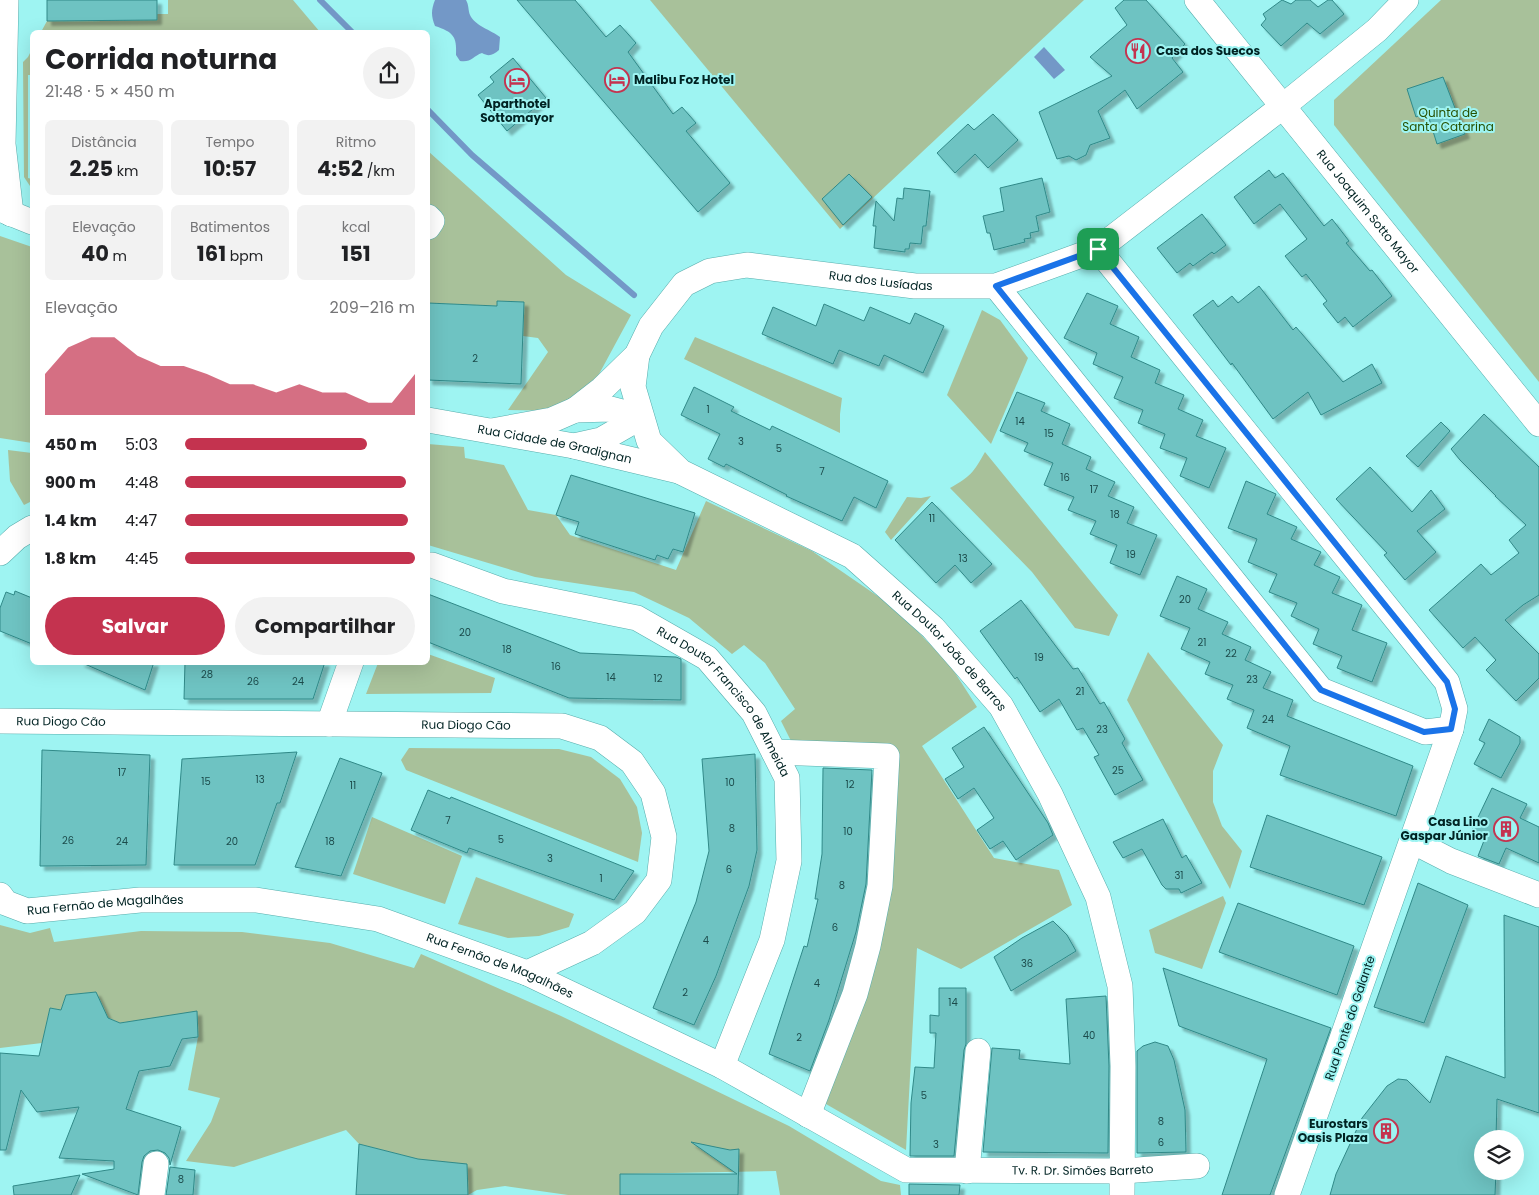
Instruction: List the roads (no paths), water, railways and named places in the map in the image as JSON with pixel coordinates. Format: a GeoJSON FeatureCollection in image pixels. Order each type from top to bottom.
{"type":"FeatureCollection","features":[{"type":"Feature","properties":{"kind":"street"},"geometry":{"type":"LineString","coordinates":[[6,0],[2,148],[14,215]]}},
{"type":"Feature","properties":{"kind":"street","name":"Rua Joaquim Sotto Mayor"},"geometry":{"type":"LineString","coordinates":[[1197,0],[1539,424]]}},
{"type":"Feature","properties":{"kind":"street","name":"Rua dos Lusíadas"},"geometry":{"type":"LineString","coordinates":[[492,431],[552,420],[575,410],[602,389],[637,355],[651,326],[684,284],[710,271],[747,265],[915,286],[996,286],[1098,249],[1282,107],[1377,30],[1406,0]]}},
{"type":"Feature","properties":{"kind":"street","name":"Rua Ponte do Galante"},"geometry":{"type":"LineString","coordinates":[[1098,249],[1447,682],[1455,709],[1451,729],[1288,1195]]}},
{"type":"Feature","properties":{"kind":"street"},"geometry":{"type":"LineString","coordinates":[[996,286],[1321,690],[1424,732],[1451,729]]}},
{"type":"Feature","properties":{"kind":"street","name":"Rua Doutor João de Barros"},"geometry":{"type":"LineString","coordinates":[[637,355],[633,387],[649,441],[681,472],[852,556],[933,628],[1001,706],[1050,794],[1098,897],[1120,986],[1123,1066],[1122,1183]]}},
{"type":"Feature","properties":{"kind":"street"},"geometry":{"type":"LineString","coordinates":[[575,410],[611,409],[641,417]]}},
{"type":"Feature","properties":{"kind":"street"},"geometry":{"type":"LineString","coordinates":[[574,446],[601,440],[641,417]]}},
{"type":"Feature","properties":{"kind":"street","name":"Rua Cidade de Gradignan"},"geometry":{"type":"LineString","coordinates":[[430,420],[574,446],[681,472]]}},
{"type":"Feature","properties":{"kind":"street"},"geometry":{"type":"LineString","coordinates":[[0,553],[17,537],[30,529]]}},
{"type":"Feature","properties":{"kind":"street","name":"Rua Doutor Francisco de Almeida"},"geometry":{"type":"LineString","coordinates":[[430,566],[503,591],[638,618],[707,658],[754,713],[787,778],[789,861],[772,940],[722,1066]]}},
{"type":"Feature","properties":{"kind":"street"},"geometry":{"type":"LineString","coordinates":[[329,724],[351,665]]}},
{"type":"Feature","properties":{"kind":"street","name":"Rua Diogo Cão"},"geometry":{"type":"LineString","coordinates":[[0,721],[562,726],[600,738],[632,762],[653,793],[664,837],[659,880],[635,912],[592,943],[527,973]]}},
{"type":"Feature","properties":{"kind":"street"},"geometry":{"type":"LineString","coordinates":[[774,752],[887,756],[880,886],[868,946],[855,994],[808,1115]]}},
{"type":"Feature","properties":{"kind":"street"},"geometry":{"type":"LineString","coordinates":[[1412,841],[1451,862],[1539,895]]}},
{"type":"Feature","properties":{"kind":"street","name":"Rua Fernão de Magalhães"},"geometry":{"type":"LineString","coordinates":[[0,895],[6,903],[27,911],[140,900],[256,900],[378,919],[527,973],[722,1066],[906,1170],[967,1171]]}},
{"type":"Feature","properties":{"kind":"street"},"geometry":{"type":"LineString","coordinates":[[967,1171],[978,1052]]}},
{"type":"Feature","properties":{"kind":"street"},"geometry":{"type":"LineString","coordinates":[[152,1195],[156,1164]]}},
{"type":"Feature","properties":{"kind":"street","name":"Tv. R. Dr. Simões Barreto"},"geometry":{"type":"LineString","coordinates":[[967,1171],[1122,1183],[1197,1166]]}},
{"type":"Feature","properties":{"kind":"water"},"geometry":{"type":"Polygon","coordinates":[[[435,0],[466,0],[472,19],[500,37],[499,50],[491,55],[482,53],[469,60],[460,61],[456,55],[456,43],[453,36],[446,30],[435,26],[432,13],[435,0]]]}},
{"type":"Feature","properties":{"kind":"water"},"geometry":{"type":"Polygon","coordinates":[[[1044,47],[1065,70],[1054,79],[1034,57],[1044,47]]]}},
{"type":"Feature","properties":{"kind":"waterway"},"geometry":{"type":"LineString","coordinates":[[320,0],[350,30]]}},
{"type":"Feature","properties":{"kind":"waterway"},"geometry":{"type":"LineString","coordinates":[[430,112],[472,155],[634,295]]}},
{"type":"Feature","properties":{"kind":"place","name":"Casa dos Suecos"},"geometry":{"type":"Point","coordinates":[1138,51]}},
{"type":"Feature","properties":{"kind":"place","name":"Malibu Foz Hotel"},"geometry":{"type":"Point","coordinates":[617,80]}},
{"type":"Feature","properties":{"kind":"place","name":"Aparthotel Sottomayor"},"geometry":{"type":"Point","coordinates":[517,81]}},
{"type":"Feature","properties":{"kind":"place","name":"Casa Lino Gaspar Júnior"},"geometry":{"type":"Point","coordinates":[1506,829]}},
{"type":"Feature","properties":{"kind":"place","name":"Eurostars Oasis Plaza"},"geometry":{"type":"Point","coordinates":[1386,1131]}},
{"type":"Feature","properties":{"kind":"park label","name":"Quinta de Santa Catarina"},"geometry":{"type":"Point","coordinates":[1448,120]}}]}
